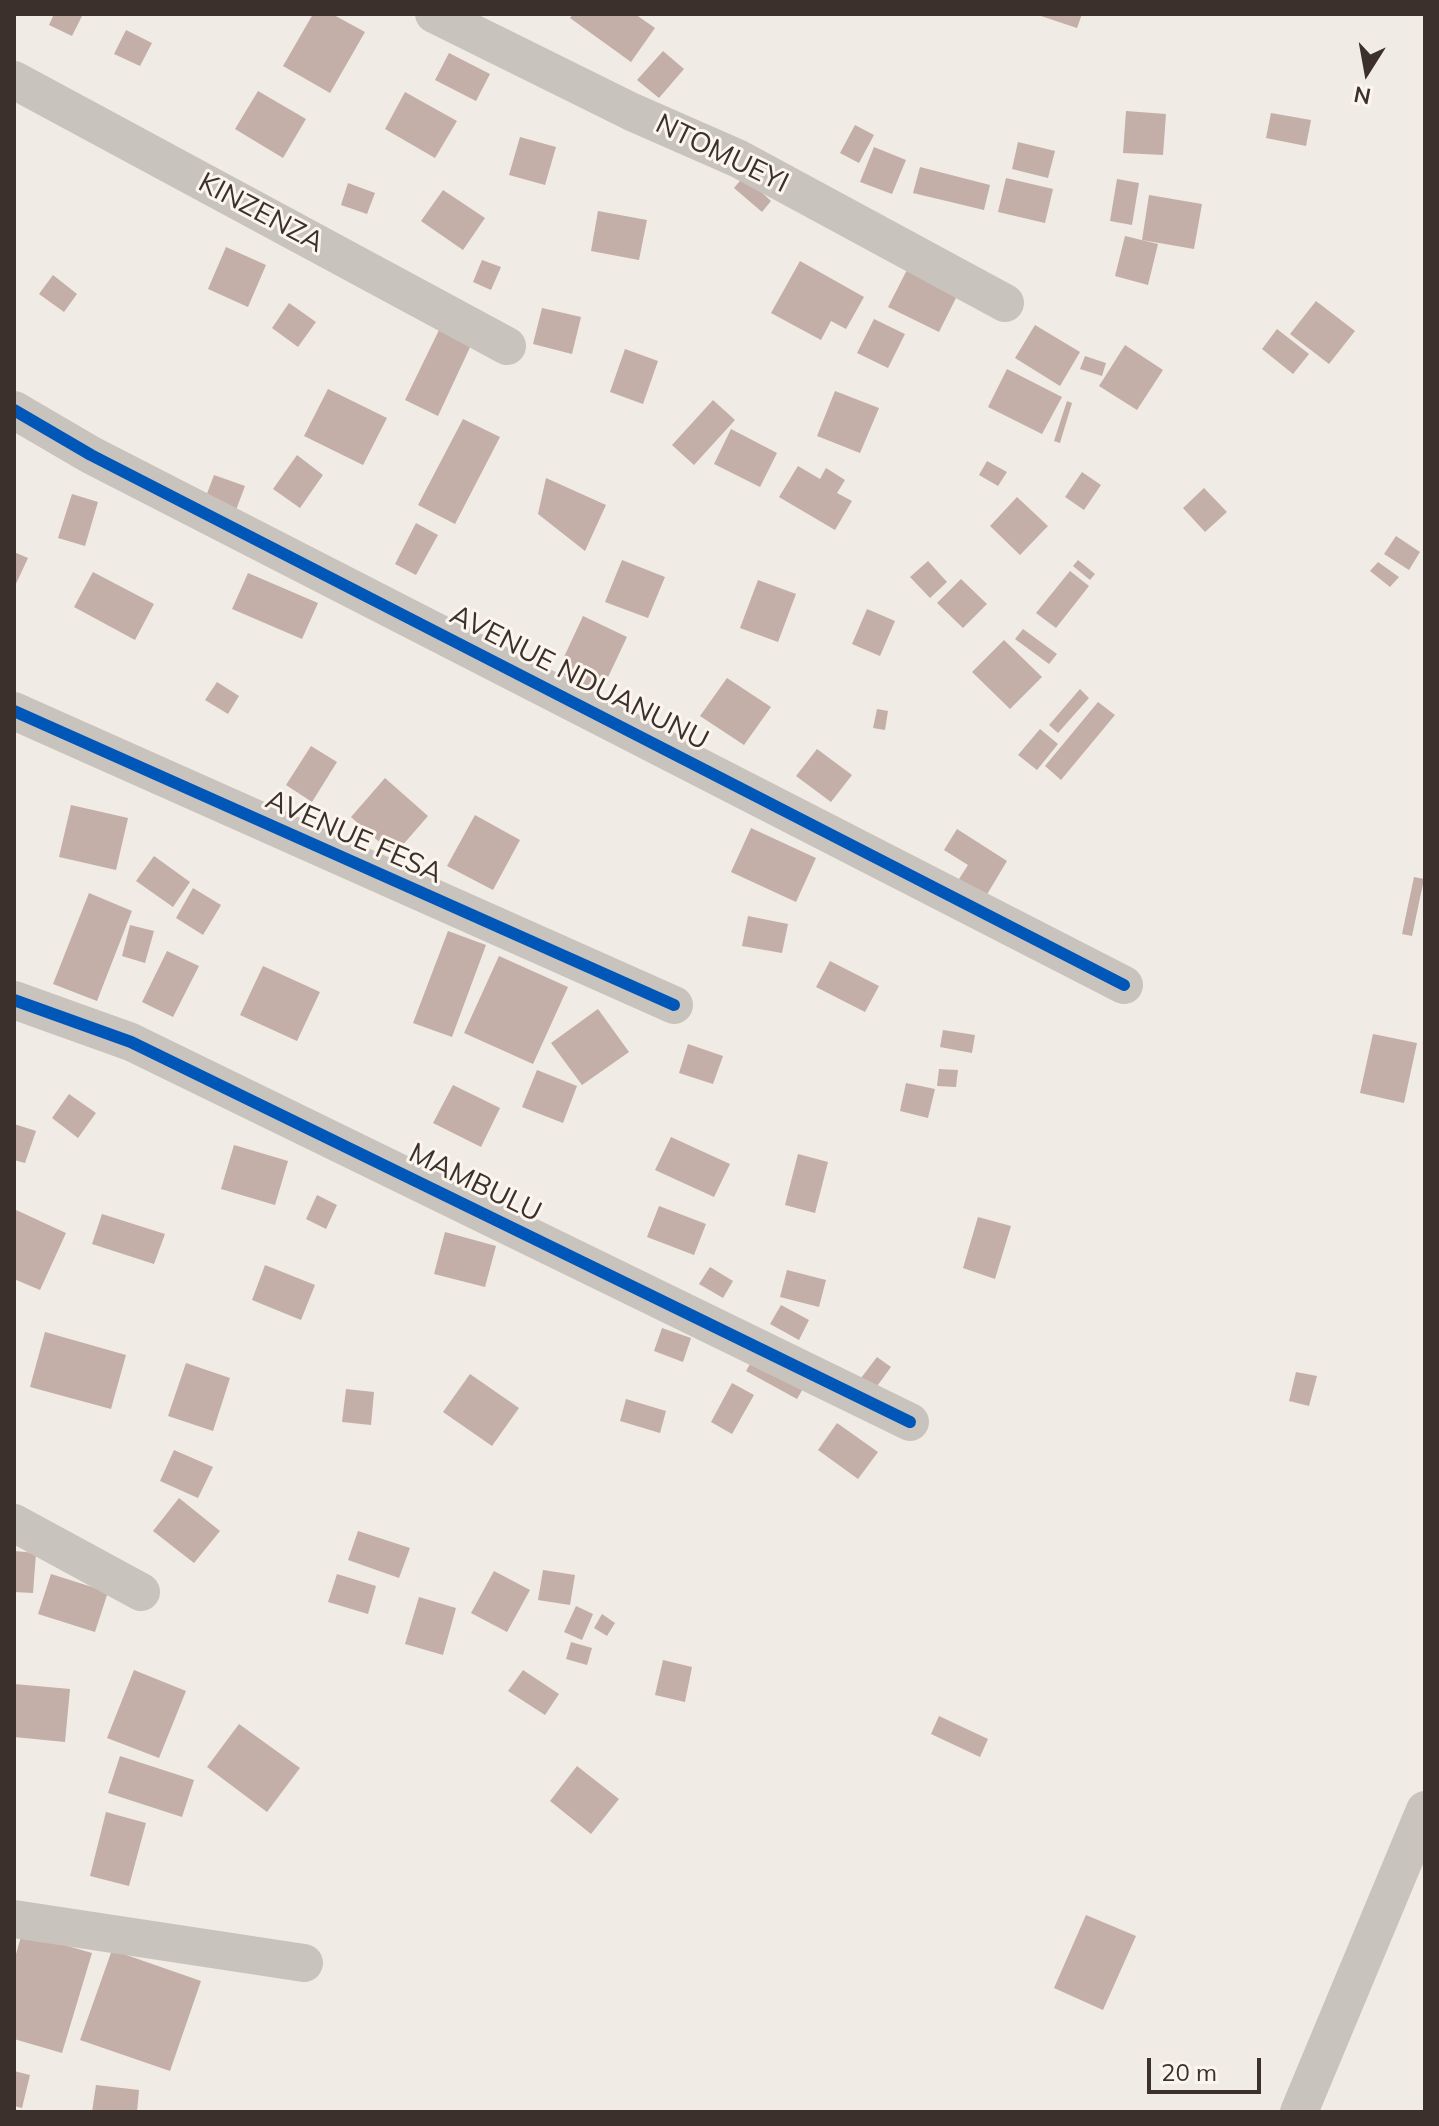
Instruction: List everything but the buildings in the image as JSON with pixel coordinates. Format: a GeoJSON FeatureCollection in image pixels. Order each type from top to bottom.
{"type":"FeatureCollection","features":[{"type":"Feature","properties":{"kind":"street","name":"NTOMUEYI"},"geometry":{"type":"LineString","coordinates":[[434,14],[632,112],[739,159],[1005,303]]}},
{"type":"Feature","properties":{"kind":"street","name":"KINZENZA"},"geometry":{"type":"LineString","coordinates":[[14,80],[507,346]]}},
{"type":"Feature","properties":{"kind":"street","name":"AVENUE NDUANUNU"},"geometry":{"type":"LineString","coordinates":[[14,410],[91,455],[1124,985]]}},
{"type":"Feature","properties":{"kind":"street","name":"AVENUE FESA"},"geometry":{"type":"LineString","coordinates":[[14,711],[674,1005]]}},
{"type":"Feature","properties":{"kind":"street","name":"MAMBULU"},"geometry":{"type":"LineString","coordinates":[[14,1000],[131,1042],[910,1422]]}},
{"type":"Feature","properties":{"kind":"street"},"geometry":{"type":"LineString","coordinates":[[14,1523],[141,1592]]}},
{"type":"Feature","properties":{"kind":"street"},"geometry":{"type":"LineString","coordinates":[[1299,2112],[1425,1810]]}},
{"type":"Feature","properties":{"kind":"street"},"geometry":{"type":"LineString","coordinates":[[14,1919],[304,1963]]}},
{"type":"Feature","properties":{"kind":"cycle path"},"geometry":{"type":"LineString","coordinates":[[14,410],[91,455],[1124,985]]}},
{"type":"Feature","properties":{"kind":"cycle path"},"geometry":{"type":"LineString","coordinates":[[14,711],[674,1005]]}},
{"type":"Feature","properties":{"kind":"cycle path"},"geometry":{"type":"LineString","coordinates":[[14,1000],[131,1042],[910,1422]]}}]}
